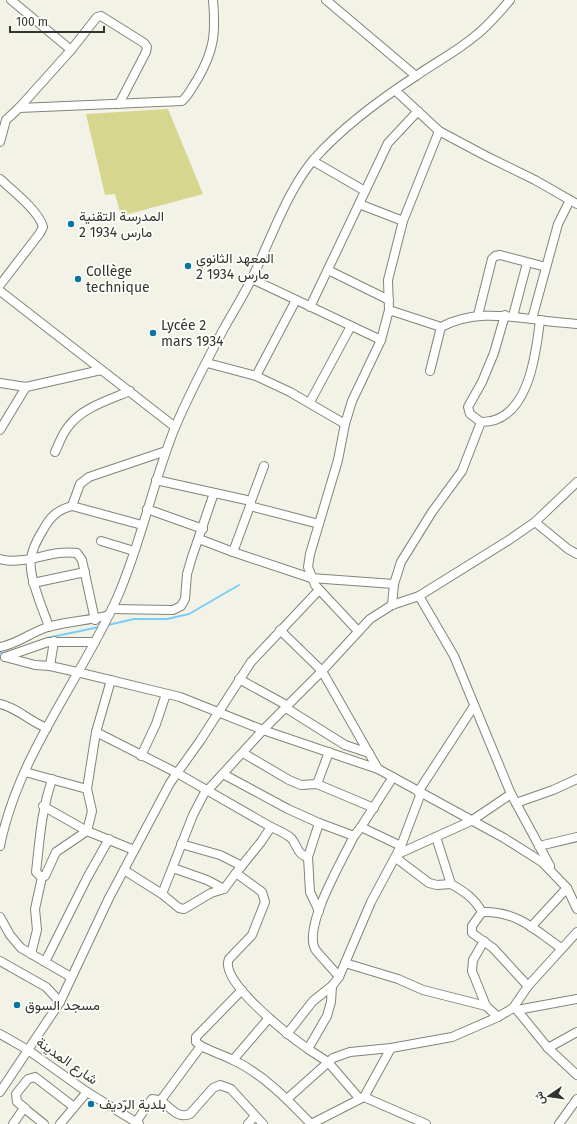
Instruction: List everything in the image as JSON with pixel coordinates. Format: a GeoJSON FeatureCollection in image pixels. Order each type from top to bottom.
{"type":"FeatureCollection","features":[{"type":"Feature","properties":{"kind":"street"},"geometry":{"type":"LineString","coordinates":[[11,0],[71,50]]}},
{"type":"Feature","properties":{"kind":"street"},"geometry":{"type":"LineString","coordinates":[[19,108],[178,102],[185,98],[209,57],[215,31],[213,0]]}},
{"type":"Feature","properties":{"kind":"street"},"geometry":{"type":"LineString","coordinates":[[326,0],[416,76]]}},
{"type":"Feature","properties":{"kind":"street"},"geometry":{"type":"LineString","coordinates":[[0,846],[6,816],[25,772],[47,728],[109,615],[134,552],[156,480],[175,427],[252,279],[293,191],[313,161],[341,132],[416,76],[448,56],[477,35],[510,0]]}},
{"type":"Feature","properties":{"kind":"street"},"geometry":{"type":"LineString","coordinates":[[0,142],[2,118],[19,108],[71,50],[97,17],[101,16],[144,43],[146,47],[146,52],[119,104]]}},
{"type":"Feature","properties":{"kind":"street"},"geometry":{"type":"LineString","coordinates":[[396,91],[439,131],[574,202],[558,224],[546,267],[536,320],[531,373],[523,392],[513,408],[502,418],[495,421],[481,422],[470,414],[468,408],[482,382],[494,353],[509,316],[527,263]]}},
{"type":"Feature","properties":{"kind":"street"},"geometry":{"type":"LineString","coordinates":[[310,307],[388,143],[418,111]]}},
{"type":"Feature","properties":{"kind":"street"},"geometry":{"type":"LineString","coordinates":[[358,631],[319,590],[311,578],[308,567],[338,460],[345,424],[352,401],[381,340],[389,310],[389,274],[403,221],[439,131]]}},
{"type":"Feature","properties":{"kind":"street"},"geometry":{"type":"LineString","coordinates":[[313,161],[365,191]]}},
{"type":"Feature","properties":{"kind":"street"},"geometry":{"type":"LineString","coordinates":[[0,179],[23,200],[38,218],[42,227],[40,233],[0,284]]}},
{"type":"Feature","properties":{"kind":"street"},"geometry":{"type":"LineString","coordinates":[[359,204],[403,221]]}},
{"type":"Feature","properties":{"kind":"street"},"geometry":{"type":"LineString","coordinates":[[478,315],[494,257],[500,255],[546,267]]}},
{"type":"Feature","properties":{"kind":"street"},"geometry":{"type":"LineString","coordinates":[[328,270],[389,300]]}},
{"type":"Feature","properties":{"kind":"street"},"geometry":{"type":"LineString","coordinates":[[252,279],[381,340]]}},
{"type":"Feature","properties":{"kind":"street"},"geometry":{"type":"LineString","coordinates":[[0,291],[175,427]]}},
{"type":"Feature","properties":{"kind":"street"},"geometry":{"type":"LineString","coordinates":[[256,376],[296,300]]}},
{"type":"Feature","properties":{"kind":"street"},"geometry":{"type":"LineString","coordinates":[[389,310],[441,327],[452,321],[478,315],[509,316],[577,324]]}},
{"type":"Feature","properties":{"kind":"street"},"geometry":{"type":"LineString","coordinates":[[310,402],[351,326]]}},
{"type":"Feature","properties":{"kind":"street"},"geometry":{"type":"LineString","coordinates":[[430,371],[441,327]]}},
{"type":"Feature","properties":{"kind":"street"},"geometry":{"type":"LineString","coordinates":[[207,363],[256,376],[310,402],[345,424]]}},
{"type":"Feature","properties":{"kind":"street"},"geometry":{"type":"LineString","coordinates":[[0,383],[26,387],[101,370]]}},
{"type":"Feature","properties":{"kind":"street"},"geometry":{"type":"LineString","coordinates":[[0,430],[26,387]]}},
{"type":"Feature","properties":{"kind":"street"},"geometry":{"type":"LineString","coordinates":[[55,452],[68,427],[74,420],[89,409],[130,391]]}},
{"type":"Feature","properties":{"kind":"street"},"geometry":{"type":"LineString","coordinates":[[392,605],[396,573],[407,550],[462,471],[481,422]]}},
{"type":"Feature","properties":{"kind":"street"},"geometry":{"type":"LineString","coordinates":[[72,506],[80,484],[89,477],[166,451]]}},
{"type":"Feature","properties":{"kind":"street"},"geometry":{"type":"LineString","coordinates":[[233,552],[264,466]]}},
{"type":"Feature","properties":{"kind":"street"},"geometry":{"type":"LineString","coordinates":[[156,480],[214,493],[319,524]]}},
{"type":"Feature","properties":{"kind":"street"},"geometry":{"type":"LineString","coordinates":[[162,894],[199,800],[263,730],[322,671],[370,619],[392,605],[419,596],[535,522],[577,482]]}},
{"type":"Feature","properties":{"kind":"street"},"geometry":{"type":"LineString","coordinates":[[0,647],[13,643],[49,627],[95,620],[109,615],[173,610],[181,606],[185,599],[187,574],[214,493]]}},
{"type":"Feature","properties":{"kind":"street"},"geometry":{"type":"LineString","coordinates":[[49,627],[33,583],[30,559],[39,536],[55,513],[63,508],[72,506],[142,525]]}},
{"type":"Feature","properties":{"kind":"street"},"geometry":{"type":"LineString","coordinates":[[147,509],[203,528]]}},
{"type":"Feature","properties":{"kind":"street"},"geometry":{"type":"LineString","coordinates":[[535,522],[568,549],[577,554]]}},
{"type":"Feature","properties":{"kind":"street"},"geometry":{"type":"LineString","coordinates":[[199,539],[311,578],[394,584]]}},
{"type":"Feature","properties":{"kind":"street"},"geometry":{"type":"LineString","coordinates":[[101,541],[134,552]]}},
{"type":"Feature","properties":{"kind":"street"},"geometry":{"type":"LineString","coordinates":[[0,559],[14,561],[67,553],[77,553],[82,560],[95,620]]}},
{"type":"Feature","properties":{"kind":"street"},"geometry":{"type":"LineString","coordinates":[[33,583],[85,572]]}},
{"type":"Feature","properties":{"kind":"street"},"geometry":{"type":"LineString","coordinates":[[0,1092],[61,1000],[70,979],[163,794],[251,662],[319,590]]}},
{"type":"Feature","properties":{"kind":"street"},"geometry":{"type":"LineString","coordinates":[[419,596],[454,656],[511,794],[555,876]]}},
{"type":"Feature","properties":{"kind":"street"},"geometry":{"type":"LineString","coordinates":[[280,630],[322,671],[378,769]]}},
{"type":"Feature","properties":{"kind":"street"},"geometry":{"type":"LineString","coordinates":[[2,657],[54,641],[96,640]]}},
{"type":"Feature","properties":{"kind":"street"},"geometry":{"type":"LineString","coordinates":[[50,666],[54,641]]}},
{"type":"Feature","properties":{"kind":"street"},"geometry":{"type":"LineString","coordinates":[[2,657],[35,665],[50,666],[77,672],[193,701],[263,730],[378,769],[524,850],[542,862],[568,890],[577,909]]}},
{"type":"Feature","properties":{"kind":"street"},"geometry":{"type":"LineString","coordinates":[[239,679],[287,707],[345,745],[369,753]]}},
{"type":"Feature","properties":{"kind":"street"},"geometry":{"type":"LineString","coordinates":[[30,954],[37,930],[35,909],[42,877],[45,876],[56,852],[87,831],[92,811],[87,789],[96,732],[111,680]]}},
{"type":"Feature","properties":{"kind":"street"},"geometry":{"type":"LineString","coordinates":[[141,756],[156,724],[166,694]]}},
{"type":"Feature","properties":{"kind":"street"},"geometry":{"type":"LineString","coordinates":[[0,704],[15,709],[31,721],[47,728]]}},
{"type":"Feature","properties":{"kind":"street"},"geometry":{"type":"LineString","coordinates":[[287,1034],[313,1001],[332,986],[339,977],[371,902],[397,856],[419,793],[474,706]]}},
{"type":"Feature","properties":{"kind":"street"},"geometry":{"type":"LineString","coordinates":[[96,732],[177,773],[271,826],[291,838],[295,847],[303,856],[308,857]]}},
{"type":"Feature","properties":{"kind":"street"},"geometry":{"type":"LineString","coordinates":[[243,752],[289,780],[301,785],[317,784],[374,808]]}},
{"type":"Feature","properties":{"kind":"street"},"geometry":{"type":"LineString","coordinates":[[317,784],[330,752]]}},
{"type":"Feature","properties":{"kind":"street"},"geometry":{"type":"LineString","coordinates":[[25,772],[87,789]]}},
{"type":"Feature","properties":{"kind":"street"},"geometry":{"type":"LineString","coordinates":[[223,774],[288,809],[319,823],[354,836]]}},
{"type":"Feature","properties":{"kind":"street"},"geometry":{"type":"LineString","coordinates":[[339,977],[316,949],[312,936],[318,911],[354,836],[374,808],[393,777]]}},
{"type":"Feature","properties":{"kind":"street"},"geometry":{"type":"LineString","coordinates":[[516,803],[553,790],[577,778]]}},
{"type":"Feature","properties":{"kind":"street"},"geometry":{"type":"LineString","coordinates":[[42,877],[36,872],[39,834],[43,806],[52,779]]}},
{"type":"Feature","properties":{"kind":"street"},"geometry":{"type":"LineString","coordinates":[[397,856],[471,821],[511,794]]}},
{"type":"Feature","properties":{"kind":"street"},"geometry":{"type":"LineString","coordinates":[[43,806],[87,831],[134,850]]}},
{"type":"Feature","properties":{"kind":"street"},"geometry":{"type":"LineString","coordinates":[[318,911],[310,892],[308,857],[319,823]]}},
{"type":"Feature","properties":{"kind":"street"},"geometry":{"type":"LineString","coordinates":[[124,870],[162,894],[178,908],[184,909],[211,893],[224,889],[271,826]]}},
{"type":"Feature","properties":{"kind":"street"},"geometry":{"type":"LineString","coordinates":[[361,827],[401,846]]}},
{"type":"Feature","properties":{"kind":"street"},"geometry":{"type":"LineString","coordinates":[[436,837],[451,884]]}},
{"type":"Feature","properties":{"kind":"street"},"geometry":{"type":"LineString","coordinates":[[539,846],[577,837]]}},
{"type":"Feature","properties":{"kind":"street"},"geometry":{"type":"LineString","coordinates":[[46,962],[108,839]]}},
{"type":"Feature","properties":{"kind":"street"},"geometry":{"type":"LineString","coordinates":[[181,844],[220,855],[242,866]]}},
{"type":"Feature","properties":{"kind":"street"},"geometry":{"type":"LineString","coordinates":[[397,856],[429,883],[437,885],[451,884],[469,894],[476,900],[482,912]]}},
{"type":"Feature","properties":{"kind":"street"},"geometry":{"type":"LineString","coordinates":[[173,868],[207,880],[224,889]]}},
{"type":"Feature","properties":{"kind":"street"},"geometry":{"type":"LineString","coordinates":[[236,873],[262,892],[265,902],[252,935],[227,963],[230,973],[242,990],[287,1034],[308,1050],[328,1062],[361,1097],[426,1124]]}},
{"type":"Feature","properties":{"kind":"street"},"geometry":{"type":"LineString","coordinates":[[531,927],[568,890],[577,888]]}},
{"type":"Feature","properties":{"kind":"street"},"geometry":{"type":"LineString","coordinates":[[482,912],[498,912],[507,914],[531,927],[561,948]]}},
{"type":"Feature","properties":{"kind":"street"},"geometry":{"type":"LineString","coordinates":[[482,912],[471,928],[472,933],[484,941],[502,957],[528,986]]}},
{"type":"Feature","properties":{"kind":"street"},"geometry":{"type":"LineString","coordinates":[[0,917],[17,944],[70,979]]}},
{"type":"Feature","properties":{"kind":"street"},"geometry":{"type":"LineString","coordinates":[[515,1009],[528,986],[577,932]]}},
{"type":"Feature","properties":{"kind":"street"},"geometry":{"type":"LineString","coordinates":[[484,941],[474,960],[472,971],[486,1006],[498,1017]]}},
{"type":"Feature","properties":{"kind":"street"},"geometry":{"type":"LineString","coordinates":[[0,961],[46,987],[61,1000]]}},
{"type":"Feature","properties":{"kind":"street"},"geometry":{"type":"LineString","coordinates":[[345,963],[398,979],[423,990],[486,1006]]}},
{"type":"Feature","properties":{"kind":"street"},"geometry":{"type":"LineString","coordinates":[[308,1050],[330,1008],[332,986]]}},
{"type":"Feature","properties":{"kind":"street"},"geometry":{"type":"LineString","coordinates":[[242,990],[198,1035],[196,1042],[201,1047],[233,1060],[258,1076],[288,1099],[311,1124],[361,1097],[391,1048]]}},
{"type":"Feature","properties":{"kind":"street"},"geometry":{"type":"LineString","coordinates":[[288,1099],[333,1058],[350,1052],[391,1048],[452,1037],[515,1009],[577,1000]]}},
{"type":"Feature","properties":{"kind":"street"},"geometry":{"type":"LineString","coordinates":[[515,1009],[548,1048],[577,1074]]}},
{"type":"Feature","properties":{"kind":"street"},"geometry":{"type":"LineString","coordinates":[[233,1060],[269,1018]]}},
{"type":"Feature","properties":{"kind":"street"},"geometry":{"type":"LineString","coordinates":[[548,1048],[577,1032]]}},
{"type":"Feature","properties":{"kind":"street","name":"شارع المدينة"},"geometry":{"type":"LineString","coordinates":[[0,1034],[28,1050],[132,1122]]}},
{"type":"Feature","properties":{"kind":"street"},"geometry":{"type":"LineString","coordinates":[[161,1100],[201,1047]]}},
{"type":"Feature","properties":{"kind":"street"},"geometry":{"type":"LineString","coordinates":[[44,1124],[17,1102],[16,1094],[28,1079],[35,1077],[74,1107]]}},
{"type":"Feature","properties":{"kind":"street"},"geometry":{"type":"LineString","coordinates":[[132,1122],[152,1099],[161,1100],[176,1113],[187,1116],[213,1088],[224,1085],[231,1090],[263,1124]]}},
{"type":"Feature","properties":{"kind":"street"},"geometry":{"type":"LineString","coordinates":[[60,1124],[87,1092]]}},
{"type":"Feature","properties":{"kind":"street"},"geometry":{"type":"LineString","coordinates":[[559,1124],[577,1099]]}},
{"type":"Feature","properties":{"kind":"street"},"geometry":{"type":"LineString","coordinates":[[13,1124],[25,1108]]}},
{"type":"Feature","properties":{"kind":"street"},"geometry":{"type":"LineString","coordinates":[[248,1124],[255,1116]]}},
{"type":"Feature","properties":{"kind":"shaded area"},"geometry":{"type":"Polygon","coordinates":[[[168,109],[203,194],[121,216],[115,194],[105,195],[86,114],[168,109]]]}},
{"type":"Feature","properties":{"kind":"waterway"},"geometry":{"type":"LineString","coordinates":[[108,625],[134,619],[167,619],[189,614],[239,585]]}},
{"type":"Feature","properties":{"kind":"waterway"},"geometry":{"type":"LineString","coordinates":[[47,638],[99,627]]}},
{"type":"Feature","properties":{"kind":"waterway"},"geometry":{"type":"LineString","coordinates":[[0,653],[6,653]]}},
{"type":"Feature","properties":{"kind":"place","name":"المدرسة التقنية 2 مارس 1934"},"geometry":{"type":"Point","coordinates":[71,224]}},
{"type":"Feature","properties":{"kind":"place","name":"المعهد الثانوي 2 مارس 1934"},"geometry":{"type":"Point","coordinates":[188,266]}},
{"type":"Feature","properties":{"kind":"place","name":"Collège technique"},"geometry":{"type":"Point","coordinates":[78,279]}},
{"type":"Feature","properties":{"kind":"place","name":"Lycée 2 mars 1934"},"geometry":{"type":"Point","coordinates":[153,333]}},
{"type":"Feature","properties":{"kind":"place","name":"مسجد السوق"},"geometry":{"type":"Point","coordinates":[17,1005]}},
{"type":"Feature","properties":{"kind":"place","name":"بلدية الرّديف"},"geometry":{"type":"Point","coordinates":[91,1104]}}]}
